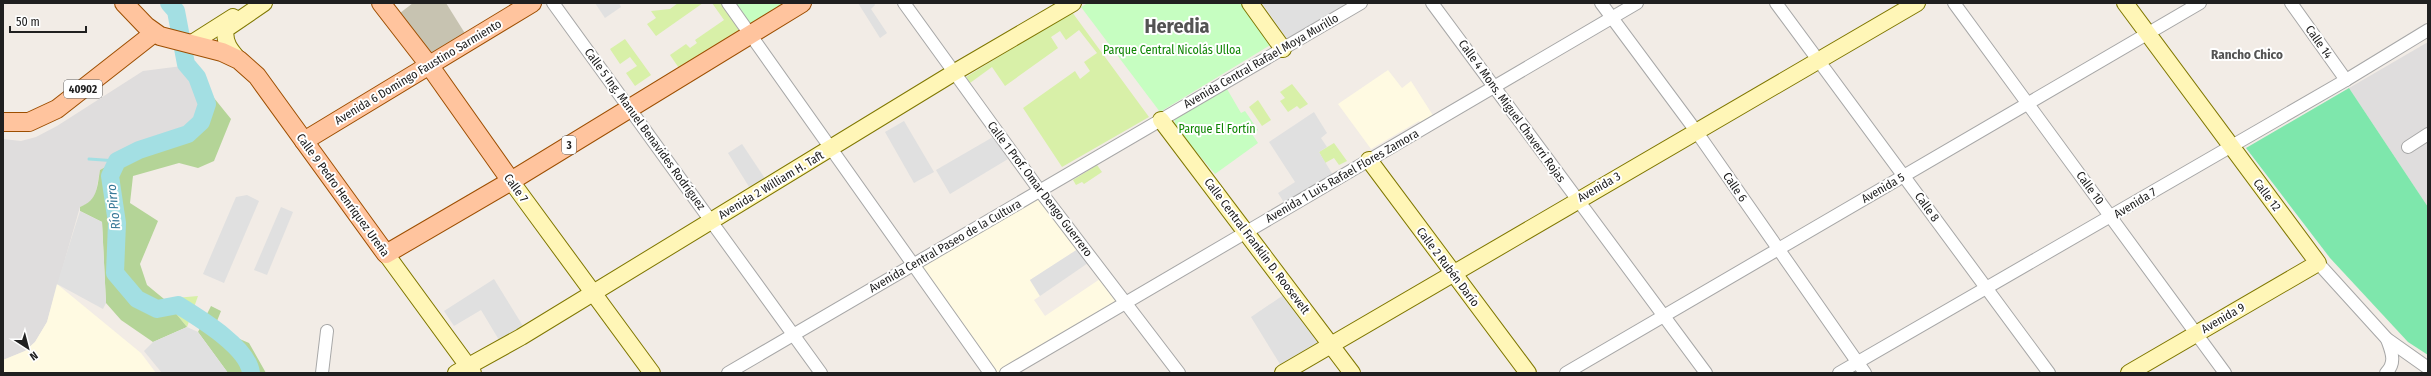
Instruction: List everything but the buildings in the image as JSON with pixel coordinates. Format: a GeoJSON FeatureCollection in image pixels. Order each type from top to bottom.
{"type":"FeatureCollection","features":[{"type":"Feature","properties":{"kind":"main road"},"geometry":{"type":"LineString","coordinates":[[124,3],[161,36]]}},
{"type":"Feature","properties":{"kind":"main road","name":"Calle 7"},"geometry":{"type":"LineString","coordinates":[[381,3],[429,64],[511,181]]}},
{"type":"Feature","properties":{"kind":"main road","name":"Avenida 6 Domingo Faustino Sarmiento"},"geometry":{"type":"LineString","coordinates":[[304,141],[532,3]]}},
{"type":"Feature","properties":{"kind":"main road","name":"3"},"geometry":{"type":"LineString","coordinates":[[386,254],[511,181],[802,3]]}},
{"type":"Feature","properties":{"kind":"main road","name":"Calle 9 Pedro Henríquez Ureña"},"geometry":{"type":"LineString","coordinates":[[161,36],[222,52],[239,60],[257,76],[386,254]]}},
{"type":"Feature","properties":{"kind":"main road","name":"40902"},"geometry":{"type":"LineString","coordinates":[[3,122],[29,122],[57,109],[161,36]]}},
{"type":"Feature","properties":{"kind":"street"},"geometry":{"type":"LineString","coordinates":[[190,43],[255,3]]}},
{"type":"Feature","properties":{"kind":"street"},"geometry":{"type":"LineString","coordinates":[[239,60],[229,48],[225,35],[226,29],[264,3]]}},
{"type":"Feature","properties":{"kind":"street","name":"Calle 5 Ing. Manuel Benavides Rodríguez"},"geometry":{"type":"LineString","coordinates":[[553,3],[821,373]]}},
{"type":"Feature","properties":{"kind":"street"},"geometry":{"type":"LineString","coordinates":[[728,3],[990,373]]}},
{"type":"Feature","properties":{"kind":"street","name":"Calle 1 Prof. Omar Dengo Guerrero"},"geometry":{"type":"LineString","coordinates":[[904,3],[1040,191],[1179,373]]}},
{"type":"Feature","properties":{"kind":"street","name":"Avenida 2 William H. Taft"},"geometry":{"type":"LineString","coordinates":[[466,371],[955,72],[1073,3]]}},
{"type":"Feature","properties":{"kind":"street"},"geometry":{"type":"LineString","coordinates":[[1250,3],[1283,49]]}},
{"type":"Feature","properties":{"kind":"street","name":"Avenida Central Rafael Moya Murillo"},"geometry":{"type":"LineString","coordinates":[[1161,120],[1361,3]]}},
{"type":"Feature","properties":{"kind":"street","name":"Calle 4 Mons. Miguel Chaverri Rojas"},"geometry":{"type":"LineString","coordinates":[[1432,3],[1706,373]]}},
{"type":"Feature","properties":{"kind":"street","name":"Calle 6"},"geometry":{"type":"LineString","coordinates":[[1601,3],[1696,131],[1865,373]]}},
{"type":"Feature","properties":{"kind":"street","name":"Avenida 1 Luis Rafael Flores Zamora"},"geometry":{"type":"LineString","coordinates":[[1006,373],[1637,3]]}},
{"type":"Feature","properties":{"kind":"street","name":"Calle 8"},"geometry":{"type":"LineString","coordinates":[[1776,3],[1820,60],[2049,373]]}},
{"type":"Feature","properties":{"kind":"street","name":"Avenida 3"},"geometry":{"type":"LineString","coordinates":[[1283,373],[1578,199],[1917,3]]}},
{"type":"Feature","properties":{"kind":"street","name":"Calle 10"},"geometry":{"type":"LineString","coordinates":[[1954,3],[2225,373]]}},
{"type":"Feature","properties":{"kind":"street","name":"Calle 12"},"geometry":{"type":"LineString","coordinates":[[2125,3],[2318,264],[2387,339],[2428,368]]}},
{"type":"Feature","properties":{"kind":"street","name":"Avenida 5"},"geometry":{"type":"LineString","coordinates":[[1566,373],[1663,315],[2200,3]]}},
{"type":"Feature","properties":{"kind":"street","name":"Calle 14"},"geometry":{"type":"LineString","coordinates":[[2291,3],[2346,80]]}},
{"type":"Feature","properties":{"kind":"street","name":"Avenida 7"},"geometry":{"type":"LineString","coordinates":[[1839,373],[2111,217],[2346,80],[2428,30]]}},
{"type":"Feature","properties":{"kind":"street","name":"Avenida Central Paseo de la Cultura"},"geometry":{"type":"LineString","coordinates":[[728,373],[1161,120]]}},
{"type":"Feature","properties":{"kind":"street","name":"Calle Central Franklin D. Roosevelt"},"geometry":{"type":"LineString","coordinates":[[1161,120],[1352,373]]}},
{"type":"Feature","properties":{"kind":"street"},"geometry":{"type":"LineString","coordinates":[[2408,147],[2428,134]]}},
{"type":"Feature","properties":{"kind":"street","name":"Calle 2 Rubén Darío"},"geometry":{"type":"LineString","coordinates":[[1368,160],[1528,373]]}},
{"type":"Feature","properties":{"kind":"street","name":"Calle 7"},"geometry":{"type":"LineString","coordinates":[[511,181],[652,373]]}},
{"type":"Feature","properties":{"kind":"street","name":"Calle 9 Pedro Henríquez Ureña"},"geometry":{"type":"LineString","coordinates":[[386,254],[466,371]]}},
{"type":"Feature","properties":{"kind":"street","name":"Avenida 9"},"geometry":{"type":"LineString","coordinates":[[2129,373],[2318,264]]}},
{"type":"Feature","properties":{"kind":"street"},"geometry":{"type":"LineString","coordinates":[[322,373],[327,330]]}},
{"type":"Feature","properties":{"kind":"street"},"geometry":{"type":"LineString","coordinates":[[2386,373],[2390,370],[2393,356],[2387,339]]}},
{"type":"Feature","properties":{"kind":"shaded area"},"geometry":{"type":"Polygon","coordinates":[[[413,3],[446,3],[466,35],[434,56],[400,13],[413,3]]]}},
{"type":"Feature","properties":{"kind":"shaded area"},"geometry":{"type":"Polygon","coordinates":[[[595,3],[619,3],[621,7],[605,18],[595,3]]]}},
{"type":"Feature","properties":{"kind":"shaded area"},"geometry":{"type":"Polygon","coordinates":[[[858,3],[874,3],[875,5],[871,9],[887,33],[880,38],[858,3]]]}},
{"type":"Feature","properties":{"kind":"shaded area"},"geometry":{"type":"Polygon","coordinates":[[[1262,3],[1347,3],[1287,39],[1262,3]]]}},
{"type":"Feature","properties":{"kind":"shaded area"},"geometry":{"type":"Polygon","coordinates":[[[2428,42],[2428,207],[2349,88],[2428,42]]]}},
{"type":"Feature","properties":{"kind":"shaded area"},"geometry":{"type":"Polygon","coordinates":[[[182,66],[194,77],[203,103],[197,121],[186,131],[140,145],[100,170],[95,197],[89,203],[80,207],[47,322],[35,342],[25,351],[3,360],[3,139],[21,141],[36,137],[57,126],[143,71],[182,66]]]}},
{"type":"Feature","properties":{"kind":"shaded area"},"geometry":{"type":"Polygon","coordinates":[[[1388,70],[1402,88],[1411,81],[1434,117],[1422,125],[1419,121],[1371,149],[1338,104],[1388,70]]]}},
{"type":"Feature","properties":{"kind":"shaded area"},"geometry":{"type":"Polygon","coordinates":[[[1314,112],[1327,133],[1321,138],[1327,147],[1319,152],[1333,175],[1285,204],[1278,193],[1295,182],[1269,142],[1314,112]]]}},
{"type":"Feature","properties":{"kind":"shaded area"},"geometry":{"type":"Polygon","coordinates":[[[904,121],[934,172],[914,183],[885,132],[904,121]]]}},
{"type":"Feature","properties":{"kind":"shaded area"},"geometry":{"type":"Polygon","coordinates":[[[993,137],[1008,159],[950,194],[936,170],[993,137]]]}},
{"type":"Feature","properties":{"kind":"shaded area"},"geometry":{"type":"Polygon","coordinates":[[[742,144],[766,180],[751,190],[728,153],[742,144]]]}},
{"type":"Feature","properties":{"kind":"shaded area"},"geometry":{"type":"Polygon","coordinates":[[[247,195],[259,201],[224,283],[203,274],[236,197],[247,195]]]}},
{"type":"Feature","properties":{"kind":"shaded area"},"geometry":{"type":"Polygon","coordinates":[[[1039,197],[1078,249],[1030,280],[1040,296],[1034,300],[1045,316],[1100,279],[1117,302],[996,373],[922,267],[1039,197]]]}},
{"type":"Feature","properties":{"kind":"shaded area"},"geometry":{"type":"Polygon","coordinates":[[[281,207],[293,212],[267,275],[254,270],[281,207]]]}},
{"type":"Feature","properties":{"kind":"shaded area"},"geometry":{"type":"Polygon","coordinates":[[[80,211],[102,222],[106,303],[103,309],[57,284],[80,211]]]}},
{"type":"Feature","properties":{"kind":"shaded area"},"geometry":{"type":"Polygon","coordinates":[[[1078,249],[1088,263],[1040,296],[1030,280],[1078,249]]]}},
{"type":"Feature","properties":{"kind":"shaded area"},"geometry":{"type":"Polygon","coordinates":[[[494,279],[523,326],[499,340],[481,310],[454,326],[444,311],[494,279]]]}},
{"type":"Feature","properties":{"kind":"shaded area"},"geometry":{"type":"Polygon","coordinates":[[[57,284],[141,353],[156,373],[3,373],[3,360],[25,351],[35,342],[47,322],[57,284]]]}},
{"type":"Feature","properties":{"kind":"shaded area"},"geometry":{"type":"Polygon","coordinates":[[[1285,294],[1324,345],[1283,369],[1251,317],[1285,294]]]}},
{"type":"Feature","properties":{"kind":"shaded area"},"geometry":{"type":"Polygon","coordinates":[[[187,327],[198,332],[228,373],[162,373],[144,351],[153,342],[187,327]]]}},
{"type":"Feature","properties":{"kind":"green space"},"geometry":{"type":"Polygon","coordinates":[[[678,3],[703,3],[656,36],[647,24],[656,18],[651,11],[670,9],[678,3]]]}},
{"type":"Feature","properties":{"kind":"green space"},"geometry":{"type":"Polygon","coordinates":[[[712,3],[722,3],[744,33],[681,71],[670,55],[686,44],[690,48],[697,43],[695,40],[724,20],[712,3]]]}},
{"type":"Feature","properties":{"kind":"green space"},"geometry":{"type":"Polygon","coordinates":[[[733,3],[796,3],[753,31],[733,3]]]}},
{"type":"Feature","properties":{"kind":"green space","name":"Parque Central Nicolás Ulloa"},"geometry":{"type":"Polygon","coordinates":[[[1088,3],[1242,3],[1272,44],[1160,112],[1081,7],[1088,3]]]}},
{"type":"Feature","properties":{"kind":"green space"},"geometry":{"type":"Polygon","coordinates":[[[1072,12],[1149,117],[1062,167],[1023,108],[1075,71],[1080,79],[1090,71],[1084,62],[1097,53],[1079,30],[1066,40],[1060,31],[1051,37],[1058,48],[1005,86],[992,67],[970,83],[966,77],[1072,12]]]}},
{"type":"Feature","properties":{"kind":"green space"},"geometry":{"type":"Polygon","coordinates":[[[625,39],[651,75],[635,86],[626,73],[637,66],[630,57],[620,64],[610,49],[625,39]]]}},
{"type":"Feature","properties":{"kind":"green space"},"geometry":{"type":"Polygon","coordinates":[[[197,77],[231,119],[214,161],[198,168],[179,163],[133,176],[130,203],[158,221],[140,264],[147,285],[164,299],[187,327],[153,342],[121,320],[106,303],[102,222],[80,211],[80,207],[90,201],[96,192],[100,170],[150,145],[180,137],[195,127],[207,104],[197,77]]]}},
{"type":"Feature","properties":{"kind":"green space"},"geometry":{"type":"Polygon","coordinates":[[[1292,84],[1308,104],[1300,109],[1297,106],[1288,112],[1280,101],[1285,98],[1280,92],[1292,84]]]}},
{"type":"Feature","properties":{"kind":"green space"},"geometry":{"type":"Polygon","coordinates":[[[2349,88],[2428,207],[2428,355],[2408,342],[2330,258],[2246,148],[2349,88]]]}},
{"type":"Feature","properties":{"kind":"green space","name":"Parque El Fortín"},"geometry":{"type":"Polygon","coordinates":[[[1227,89],[1241,113],[1245,111],[1258,130],[1252,134],[1258,143],[1215,174],[1174,125],[1175,119],[1227,89]]]}},
{"type":"Feature","properties":{"kind":"green space"},"geometry":{"type":"Polygon","coordinates":[[[1258,100],[1271,120],[1262,126],[1249,107],[1258,100]]]}},
{"type":"Feature","properties":{"kind":"green space"},"geometry":{"type":"Polygon","coordinates":[[[1334,143],[1347,161],[1339,165],[1334,158],[1325,163],[1319,152],[1334,143]]]}},
{"type":"Feature","properties":{"kind":"green space"},"geometry":{"type":"Polygon","coordinates":[[[1097,165],[1102,172],[1084,184],[1082,182],[1076,185],[1073,180],[1097,165]]]}},
{"type":"Feature","properties":{"kind":"green space"},"geometry":{"type":"Polygon","coordinates":[[[198,296],[187,327],[164,299],[198,296]]]}},
{"type":"Feature","properties":{"kind":"green space"},"geometry":{"type":"Polygon","coordinates":[[[211,306],[221,311],[217,321],[227,329],[228,334],[249,343],[266,373],[228,373],[198,332],[211,306]]]}},
{"type":"Feature","properties":{"kind":"waterway","name":"Río Pirro"},"geometry":{"type":"LineString","coordinates":[[169,3],[176,11],[186,64],[197,77],[207,104],[201,122],[188,134],[139,150],[117,161],[110,176],[117,223],[115,273],[137,299],[157,309],[178,305],[210,325],[232,343],[241,353],[248,363],[251,373]]}},
{"type":"Feature","properties":{"kind":"waterway"},"geometry":{"type":"LineString","coordinates":[[89,159],[117,161]]}},
{"type":"Feature","properties":{"kind":"district","name":"Heredia"},"geometry":{"type":"Point","coordinates":[1177,26]}},
{"type":"Feature","properties":{"kind":"district","name":"Rancho Chico"},"geometry":{"type":"Point","coordinates":[2247,54]}}]}
